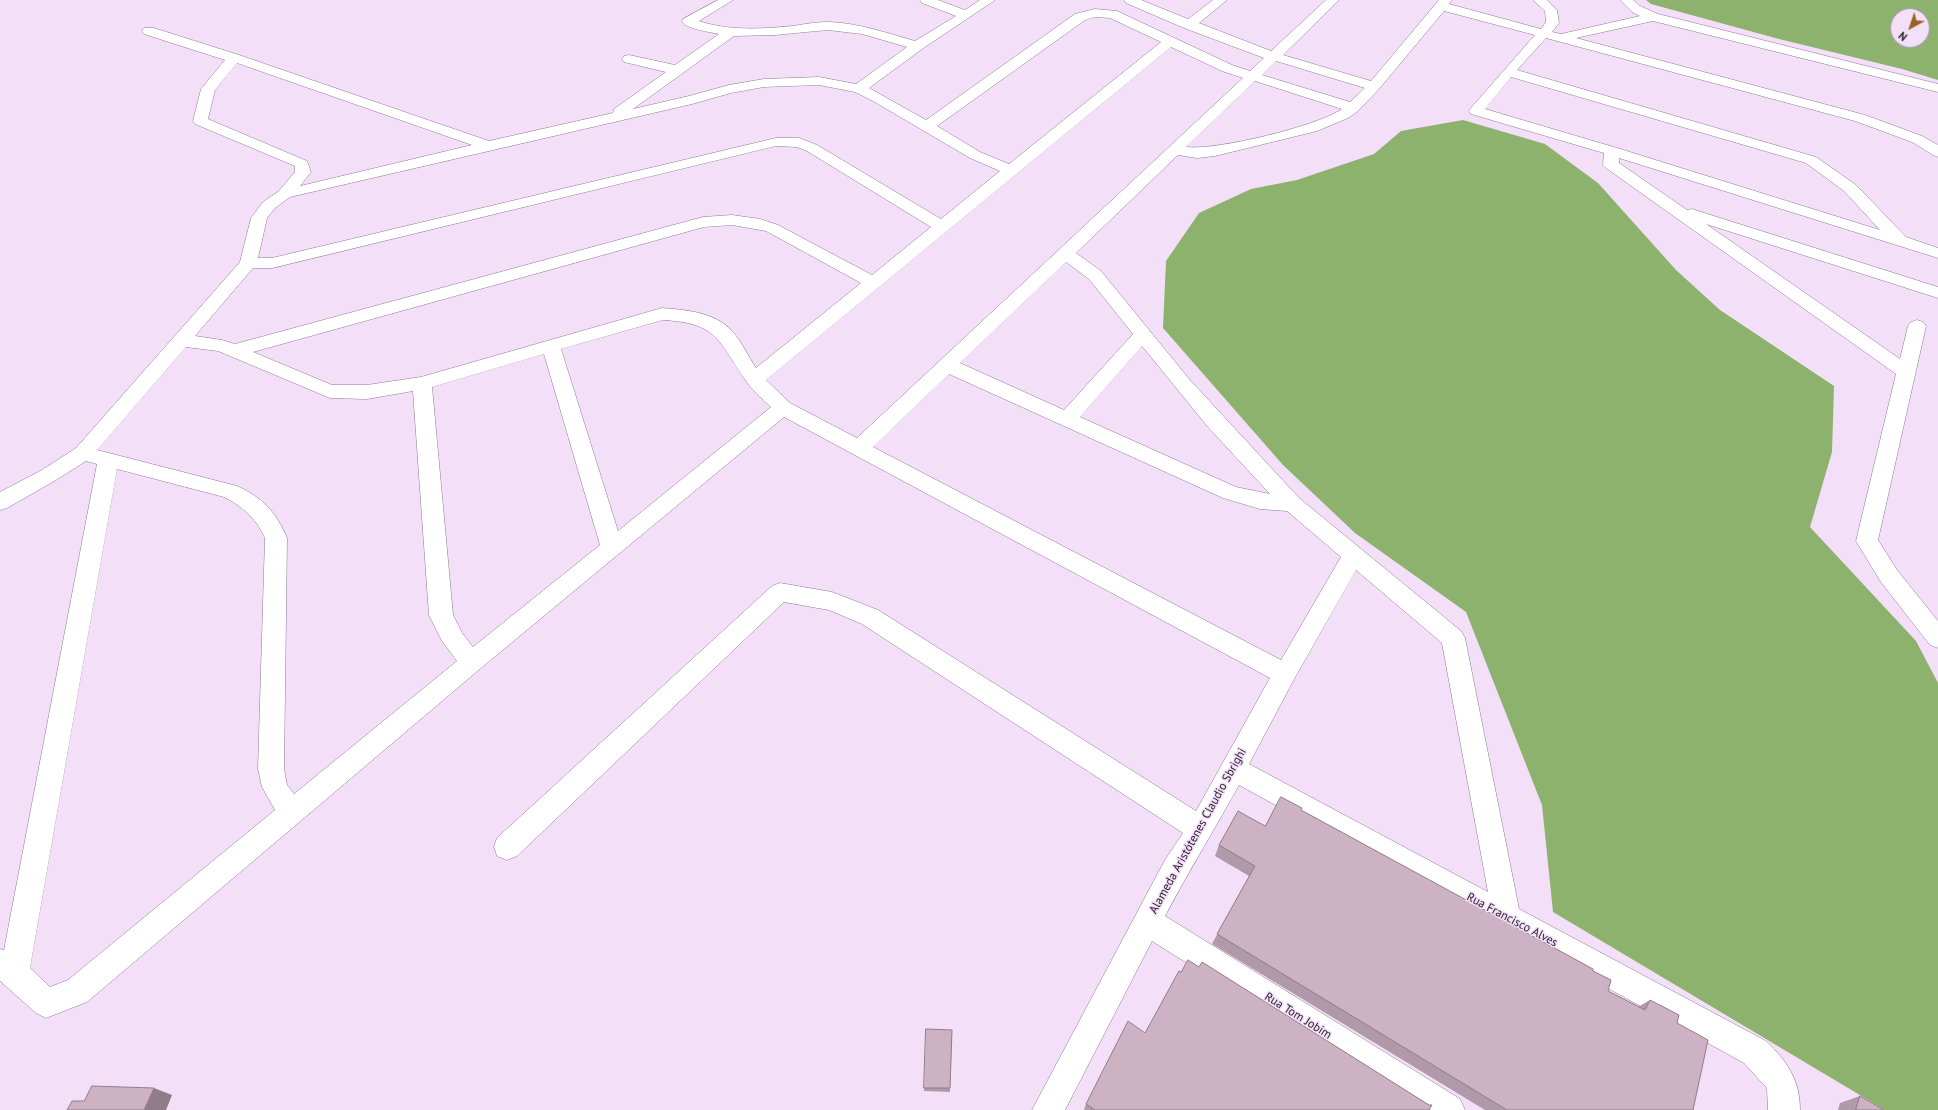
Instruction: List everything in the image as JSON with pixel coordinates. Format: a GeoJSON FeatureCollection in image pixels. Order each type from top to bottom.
{"type":"FeatureCollection","features":[{"type":"Feature","properties":{"kind":"street"},"geometry":{"type":"LineString","coordinates":[[727,0],[688,22],[703,28],[729,32],[751,33],[842,26],[868,30],[917,46]]}},
{"type":"Feature","properties":{"kind":"street"},"geometry":{"type":"LineString","coordinates":[[926,0],[966,14]]}},
{"type":"Feature","properties":{"kind":"street"},"geometry":{"type":"LineString","coordinates":[[859,89],[917,46],[989,0]]}},
{"type":"Feature","properties":{"kind":"street"},"geometry":{"type":"LineString","coordinates":[[1130,0],[1253,50],[1374,86]]}},
{"type":"Feature","properties":{"kind":"street"},"geometry":{"type":"LineString","coordinates":[[1189,25],[1221,0]]}},
{"type":"Feature","properties":{"kind":"street"},"geometry":{"type":"LineString","coordinates":[[859,448],[1333,0]]}},
{"type":"Feature","properties":{"kind":"street"},"geometry":{"type":"LineString","coordinates":[[1539,0],[1551,10],[1553,15],[1553,23],[1508,72],[1476,110],[1938,253]]}},
{"type":"Feature","properties":{"kind":"street"},"geometry":{"type":"LineString","coordinates":[[1626,0],[1636,9],[1653,17],[1938,88]]}},
{"type":"Feature","properties":{"kind":"street"},"geometry":{"type":"LineString","coordinates":[[1174,150],[1198,153],[1215,151],[1332,121],[1353,108],[1374,86],[1443,3],[1560,38],[1860,118],[1917,139],[1938,152]]}},
{"type":"Feature","properties":{"kind":"street"},"geometry":{"type":"LineString","coordinates":[[926,127],[1080,17],[1095,13],[1112,14],[1227,68],[1353,108]]}},
{"type":"Feature","properties":{"kind":"street"},"geometry":{"type":"LineString","coordinates":[[1560,38],[1653,17]]}},
{"type":"Feature","properties":{"kind":"street"},"geometry":{"type":"LineString","coordinates":[[149,31],[234,58],[488,146]]}},
{"type":"Feature","properties":{"kind":"street"},"geometry":{"type":"LineString","coordinates":[[612,118],[729,32]]}},
{"type":"Feature","properties":{"kind":"street"},"geometry":{"type":"LineString","coordinates":[[755,379],[1170,41]]}},
{"type":"Feature","properties":{"kind":"street"},"geometry":{"type":"LineString","coordinates":[[0,502],[49,475],[83,453],[248,263],[259,218],[269,205],[285,194],[304,172],[302,164],[200,121],[208,89],[234,58]]}},
{"type":"Feature","properties":{"kind":"street"},"geometry":{"type":"LineString","coordinates":[[629,59],[677,70]]}},
{"type":"Feature","properties":{"kind":"street"},"geometry":{"type":"LineString","coordinates":[[1508,72],[1811,160],[1850,188],[1900,241]]}},
{"type":"Feature","properties":{"kind":"street"},"geometry":{"type":"LineString","coordinates":[[285,194],[764,83],[819,81],[859,89],[878,98],[975,155],[1012,171]]}},
{"type":"Feature","properties":{"kind":"street"},"geometry":{"type":"LineString","coordinates":[[248,263],[272,263],[776,142],[799,143],[812,148],[943,226]]}},
{"type":"Feature","properties":{"kind":"street"},"geometry":{"type":"LineString","coordinates":[[1612,151],[1611,165],[1906,372]]}},
{"type":"Feature","properties":{"kind":"street"},"geometry":{"type":"LineString","coordinates":[[1670,207],[1938,293]]}},
{"type":"Feature","properties":{"kind":"street"},"geometry":{"type":"LineString","coordinates":[[233,351],[703,222],[718,220],[746,221],[772,228],[874,283]]}},
{"type":"Feature","properties":{"kind":"street"},"geometry":{"type":"LineString","coordinates":[[1065,253],[1095,276],[1214,422],[1292,504],[1453,638],[1507,917]]}},
{"type":"Feature","properties":{"kind":"street"},"geometry":{"type":"LineString","coordinates":[[182,340],[222,346],[330,391],[367,392],[422,383],[662,314],[686,316],[709,323],[726,336],[755,379],[783,408],[1285,674]]}},
{"type":"Feature","properties":{"kind":"street"},"geometry":{"type":"LineString","coordinates":[[1917,326],[1867,541],[1889,576],[1938,638]]}},
{"type":"Feature","properties":{"kind":"street"},"geometry":{"type":"LineString","coordinates":[[1067,419],[1142,335]]}},
{"type":"Feature","properties":{"kind":"street"},"geometry":{"type":"LineString","coordinates":[[551,346],[612,548]]}},
{"type":"Feature","properties":{"kind":"street"},"geometry":{"type":"LineString","coordinates":[[947,365],[1230,493],[1260,501],[1292,504]]}},
{"type":"Feature","properties":{"kind":"street"},"geometry":{"type":"LineString","coordinates":[[422,383],[441,615],[457,647],[473,661]]}},
{"type":"Feature","properties":{"kind":"street"},"geometry":{"type":"LineString","coordinates":[[108,460],[7,968],[46,1003],[77,992],[473,661],[783,408]]}},
{"type":"Feature","properties":{"kind":"street"},"geometry":{"type":"LineString","coordinates":[[83,453],[230,491],[263,514],[271,526],[276,538],[271,768],[276,790],[283,802],[293,812]]}},
{"type":"Feature","properties":{"kind":"street","name":"Alameda Aristótenes Claudio Sbrighi"},"geometry":{"type":"LineString","coordinates":[[1049,1110],[1148,922],[1174,869],[1201,829],[1285,674],[1354,555]]}},
{"type":"Feature","properties":{"kind":"street"},"geometry":{"type":"LineString","coordinates":[[507,847],[780,592],[832,601],[870,617],[1201,829]]}},
{"type":"Feature","properties":{"kind":"street","name":"Rua Francisco Alves"},"geometry":{"type":"LineString","coordinates":[[1234,769],[1737,1041],[1755,1052],[1771,1068],[1783,1096]]}},
{"type":"Feature","properties":{"kind":"street","name":"Rua Tom Jobim"},"geometry":{"type":"LineString","coordinates":[[1148,922],[1449,1110]]}},
{"type":"Feature","properties":{"kind":"green space"},"geometry":{"type":"Polygon","coordinates":[[[1646,0],[1938,0],[1938,80],[1902,69],[1779,39],[1651,4],[1646,0]]]}},
{"type":"Feature","properties":{"kind":"green space"},"geometry":{"type":"Polygon","coordinates":[[[1463,120],[1545,144],[1598,183],[1676,270],[1720,310],[1834,386],[1832,452],[1810,527],[1916,641],[1938,683],[1938,1110],[1885,1110],[1553,912],[1542,805],[1466,612],[1355,533],[1283,465],[1163,328],[1166,261],[1199,213],[1251,189],[1297,180],[1374,154],[1401,131],[1463,120]]]}},
{"type":"Feature","properties":{"kind":"building"},"geometry":{"type":"Polygon","coordinates":[[[1281,797],[1302,808],[1301,810],[1593,969],[1593,971],[1611,980],[1608,991],[1645,1010],[1650,1000],[1679,1015],[1677,1023],[1708,1040],[1693,1110],[1507,1110],[1217,934],[1255,866],[1219,845],[1238,811],[1265,826],[1281,797]]]}},
{"type":"Feature","properties":{"kind":"building"},"geometry":{"type":"Polygon","coordinates":[[[1188,960],[1199,967],[1202,962],[1429,1105],[1432,1105],[1429,1110],[1095,1110],[1086,1104],[1128,1021],[1145,1033],[1179,971],[1181,972],[1188,960]]]}},
{"type":"Feature","properties":{"kind":"building"},"geometry":{"type":"Polygon","coordinates":[[[926,1029],[952,1030],[950,1088],[924,1088],[926,1029]]]}},
{"type":"Feature","properties":{"kind":"building"},"geometry":{"type":"Polygon","coordinates":[[[92,1086],[154,1088],[144,1110],[67,1110],[72,1101],[84,1101],[92,1086]]]}},
{"type":"Feature","properties":{"kind":"building"},"geometry":{"type":"Polygon","coordinates":[[[1860,1096],[1884,1110],[1856,1110],[1860,1096]]]}}]}
